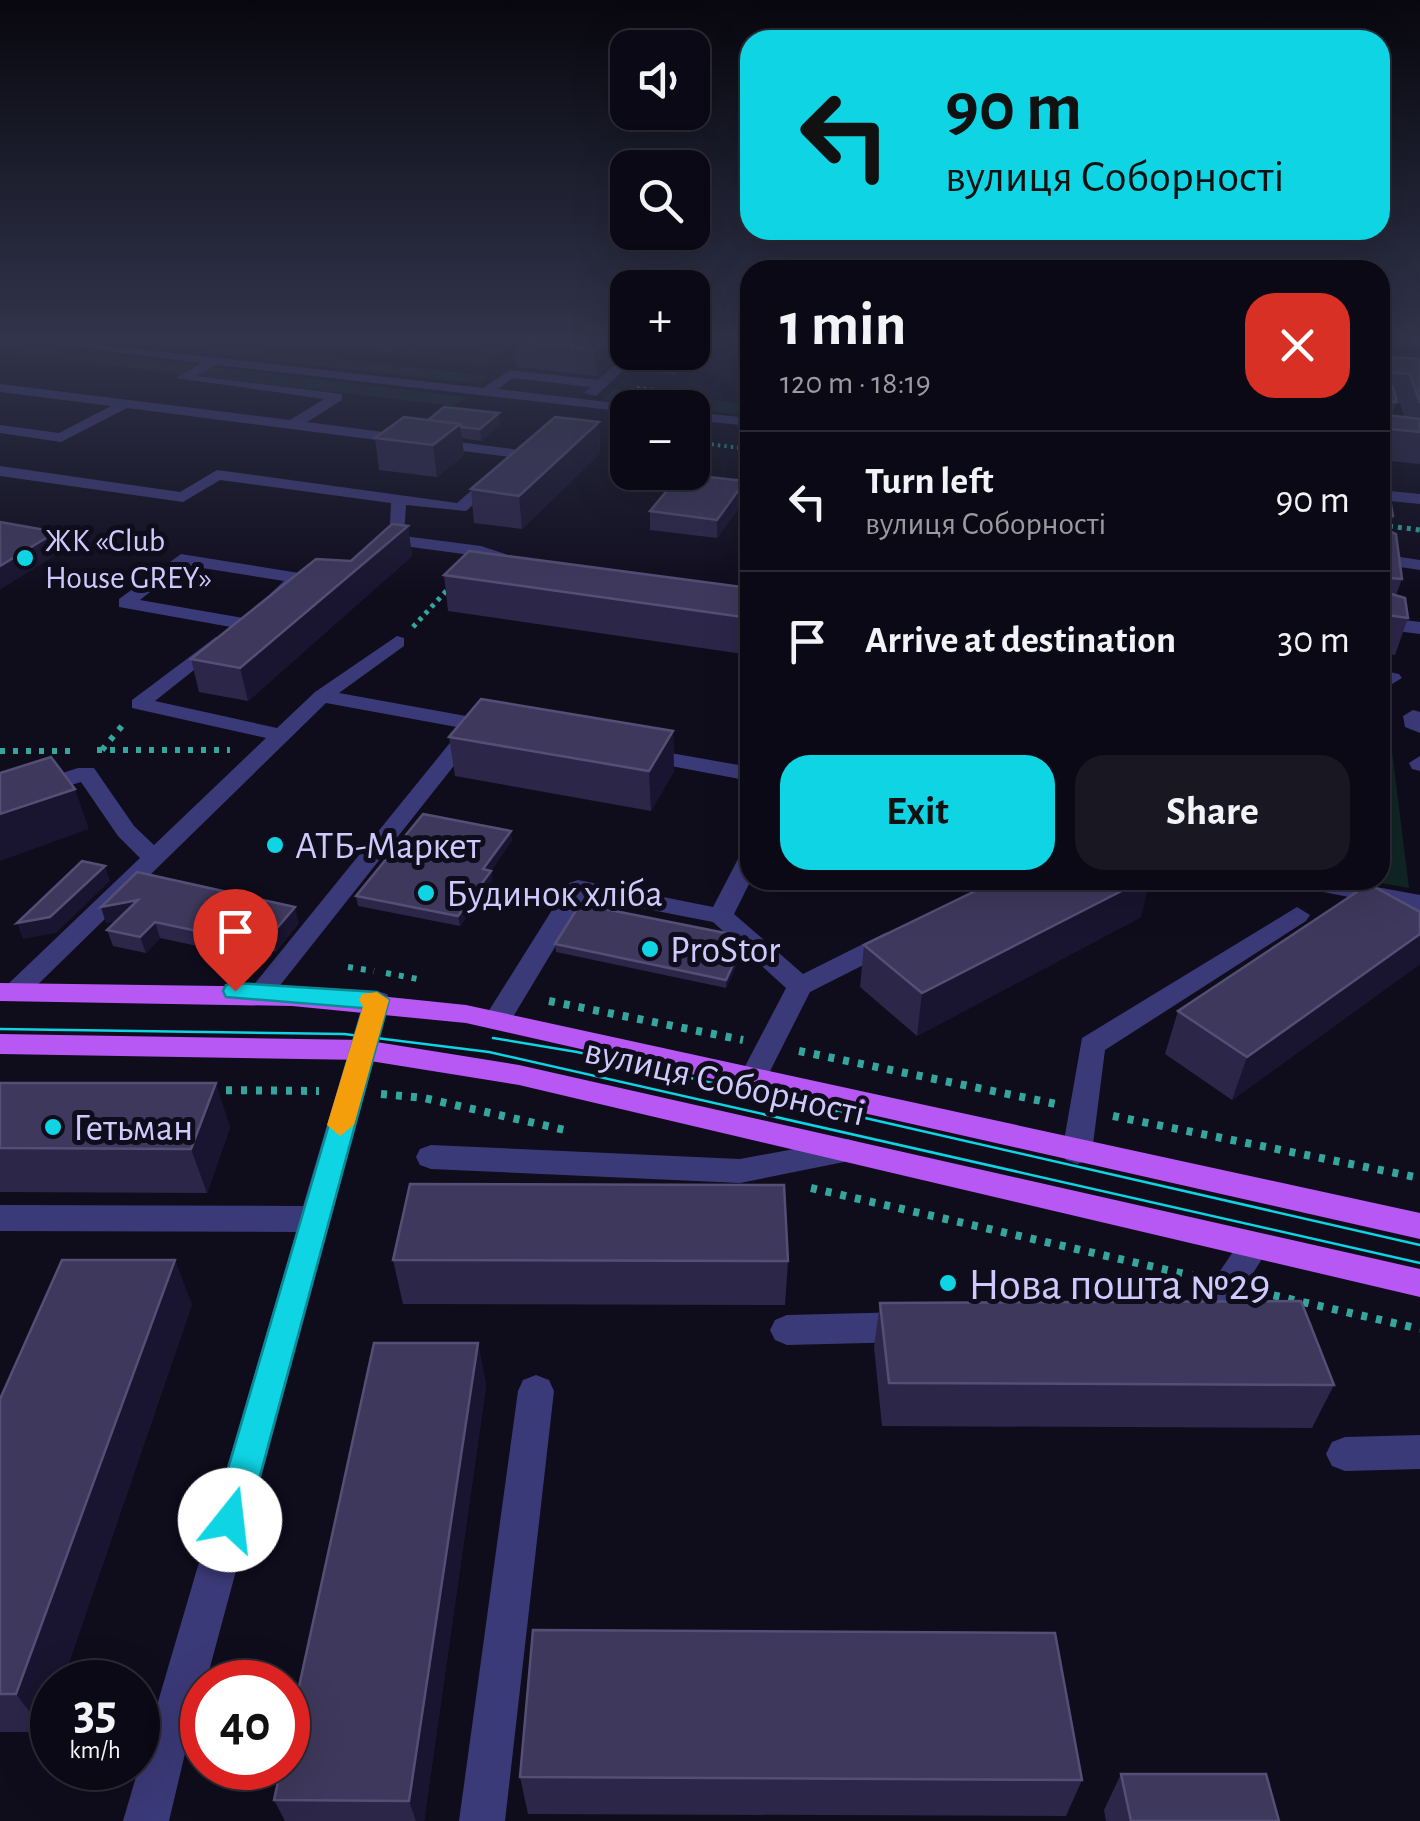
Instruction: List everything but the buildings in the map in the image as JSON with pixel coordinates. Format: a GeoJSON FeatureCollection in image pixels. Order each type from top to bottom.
{"type":"FeatureCollection","features":[{"type":"Feature","properties":{"kind":"main road","name":"вулиця Соборності"},"geometry":{"type":"LineString","coordinates":[[7,992],[261,992],[377,1000],[497,1020],[1420,1226]]}},
{"type":"Feature","properties":{"kind":"main road","name":"вулиця Соборності"},"geometry":{"type":"LineString","coordinates":[[0,1044],[364,1050],[519,1075],[1420,1283]]}},
{"type":"Feature","properties":{"kind":"street"},"geometry":{"type":"LineString","coordinates":[[0,429],[61,438],[87,424]]}},
{"type":"Feature","properties":{"kind":"street"},"geometry":{"type":"LineString","coordinates":[[0,470],[183,496],[217,474],[460,508],[522,454],[285,424]]}},
{"type":"Feature","properties":{"kind":"street"},"geometry":{"type":"LineString","coordinates":[[1390,495],[1420,499]]}},
{"type":"Feature","properties":{"kind":"street"},"geometry":{"type":"LineString","coordinates":[[399,500],[389,545],[481,551],[546,570]]}},
{"type":"Feature","properties":{"kind":"street"},"geometry":{"type":"LineString","coordinates":[[139,704],[242,623],[307,579],[181,559],[124,603],[242,623]]}},
{"type":"Feature","properties":{"kind":"street"},"geometry":{"type":"LineString","coordinates":[[1390,561],[1420,564]]}},
{"type":"Feature","properties":{"kind":"street"},"geometry":{"type":"LineString","coordinates":[[1390,624],[1420,628]]}},
{"type":"Feature","properties":{"kind":"street"},"geometry":{"type":"LineString","coordinates":[[7,992],[154,858],[322,696],[398,642]]}},
{"type":"Feature","properties":{"kind":"street"},"geometry":{"type":"LineString","coordinates":[[261,992],[486,725],[322,696]]}},
{"type":"Feature","properties":{"kind":"street"},"geometry":{"type":"LineString","coordinates":[[139,704],[274,742]]}},
{"type":"Feature","properties":{"kind":"street"},"geometry":{"type":"LineString","coordinates":[[620,750],[740,772]]}},
{"type":"Feature","properties":{"kind":"street"},"geometry":{"type":"LineString","coordinates":[[0,800],[86,773],[126,830],[154,858]]}},
{"type":"Feature","properties":{"kind":"street"},"geometry":{"type":"LineString","coordinates":[[721,916],[740,879]]}},
{"type":"Feature","properties":{"kind":"street"},"geometry":{"type":"LineString","coordinates":[[497,1020],[578,888],[721,916],[800,986]]}},
{"type":"Feature","properties":{"kind":"street"},"geometry":{"type":"LineString","coordinates":[[1353,890],[1420,902]]}},
{"type":"Feature","properties":{"kind":"street"},"geometry":{"type":"LineString","coordinates":[[1077,1152],[1092,1045],[1297,915]]}},
{"type":"Feature","properties":{"kind":"street"},"geometry":{"type":"LineString","coordinates":[[754,1076],[800,986],[923,924]]}},
{"type":"Feature","properties":{"kind":"street"},"geometry":{"type":"LineString","coordinates":[[146,1821],[377,1000]]}},
{"type":"Feature","properties":{"kind":"street"},"geometry":{"type":"LineString","coordinates":[[431,1157],[740,1171],[848,1151]]}},
{"type":"Feature","properties":{"kind":"street"},"geometry":{"type":"LineString","coordinates":[[0,1218],[314,1218]]}},
{"type":"Feature","properties":{"kind":"street"},"geometry":{"type":"LineString","coordinates":[[1165,1322],[1205,1322],[1254,1246]]}},
{"type":"Feature","properties":{"kind":"street"},"geometry":{"type":"LineString","coordinates":[[787,1330],[946,1326]]}},
{"type":"Feature","properties":{"kind":"street"},"geometry":{"type":"LineString","coordinates":[[482,1821],[536,1391]]}},
{"type":"Feature","properties":{"kind":"street"},"geometry":{"type":"LineString","coordinates":[[1346,1454],[1420,1452]]}},
{"type":"Feature","properties":{"kind":"path"},"geometry":{"type":"LineString","coordinates":[[710,444],[740,448]]}},
{"type":"Feature","properties":{"kind":"path"},"geometry":{"type":"LineString","coordinates":[[1390,526],[1420,530]]}},
{"type":"Feature","properties":{"kind":"path"},"geometry":{"type":"LineString","coordinates":[[398,642],[481,551]]}},
{"type":"Feature","properties":{"kind":"path"},"geometry":{"type":"LineString","coordinates":[[86,773],[139,704]]}},
{"type":"Feature","properties":{"kind":"path"},"geometry":{"type":"LineString","coordinates":[[0,751],[274,742]]}},
{"type":"Feature","properties":{"kind":"path"},"geometry":{"type":"LineString","coordinates":[[348,967],[442,982]]}},
{"type":"Feature","properties":{"kind":"path"},"geometry":{"type":"LineString","coordinates":[[513,994],[1420,1178]]}},
{"type":"Feature","properties":{"kind":"path"},"geometry":{"type":"LineString","coordinates":[[197,1090],[350,1092],[424,1098],[572,1132]]}},
{"type":"Feature","properties":{"kind":"path"},"geometry":{"type":"LineString","coordinates":[[796,1184],[1420,1329]]}},
{"type":"Feature","properties":{"kind":"green space"},"geometry":{"type":"Polygon","coordinates":[[[1390,743],[1391,743],[1409,888],[1390,885],[1390,743]]]}},
{"type":"Feature","properties":{"kind":"tram line"},"geometry":{"type":"LineString","coordinates":[[0,1029],[344,1034],[489,1052],[1420,1263]]}},
{"type":"Feature","properties":{"kind":"tram line"},"geometry":{"type":"LineString","coordinates":[[493,1038],[577,1052],[1420,1245]]}},
{"type":"Feature","properties":{"kind":"slow traffic"},"geometry":{"type":"LineString","coordinates":[[340,1125],[377,1000],[371,1000]]}},
{"type":"Feature","properties":{"kind":"place","name":"ЖК «Club House GREY»"},"geometry":{"type":"Point","coordinates":[25,558]}},
{"type":"Feature","properties":{"kind":"place","name":"АТБ-Маркет"},"geometry":{"type":"Point","coordinates":[275,845]}},
{"type":"Feature","properties":{"kind":"place","name":"Будинок хліба"},"geometry":{"type":"Point","coordinates":[426,893]}},
{"type":"Feature","properties":{"kind":"place","name":"ProStor"},"geometry":{"type":"Point","coordinates":[650,949]}},
{"type":"Feature","properties":{"kind":"place","name":"Гетьман"},"geometry":{"type":"Point","coordinates":[53,1127]}},
{"type":"Feature","properties":{"kind":"place","name":"Нова пошта №29"},"geometry":{"type":"Point","coordinates":[948,1283]}},
{"type":"Feature","properties":{"kind":"route"},"geometry":{"type":"LineString","coordinates":[[230,1520],[377,1000],[235,991]]}}]}
